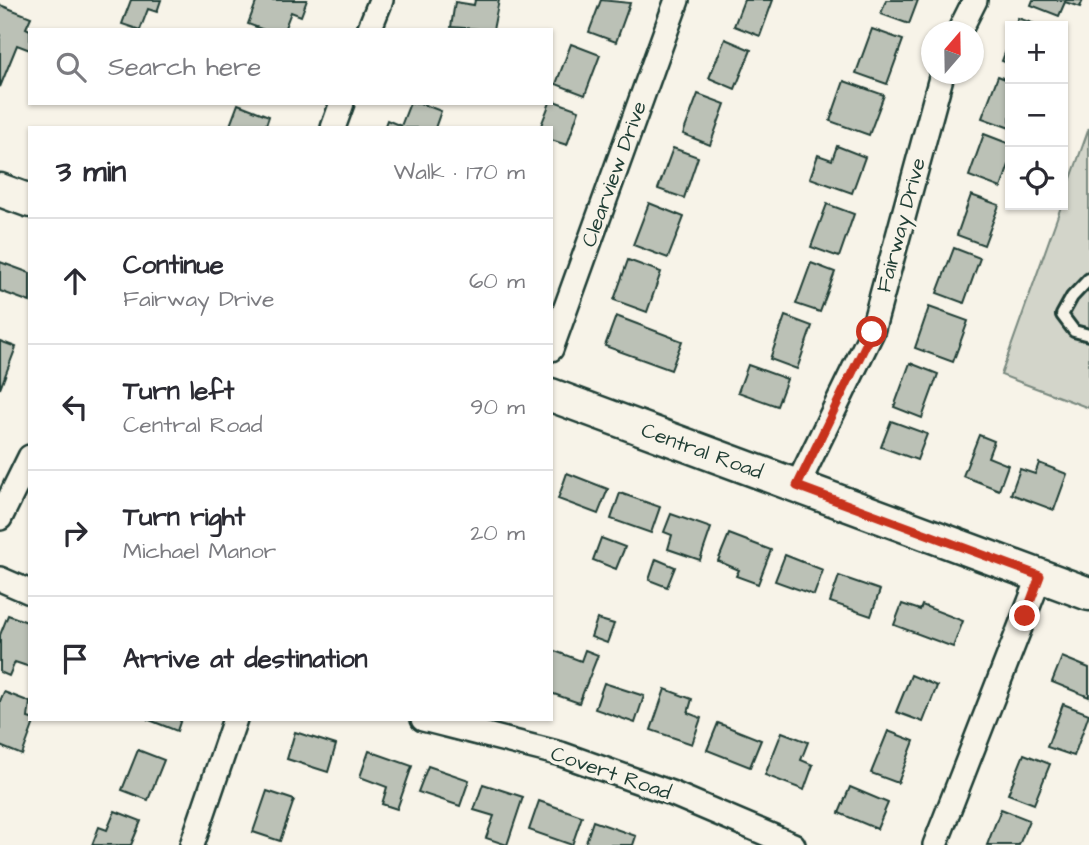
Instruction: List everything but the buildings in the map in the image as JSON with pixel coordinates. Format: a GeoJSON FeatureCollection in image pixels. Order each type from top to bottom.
{"type":"FeatureCollection","features":[{"type":"Feature","properties":{"kind":"main road"},"geometry":{"type":"LineString","coordinates":[[0,190],[28,200]]}},
{"type":"Feature","properties":{"kind":"main road","name":"Central Road"},"geometry":{"type":"LineString","coordinates":[[553,396],[1089,594]]}},
{"type":"Feature","properties":{"kind":"street"},"geometry":{"type":"LineString","coordinates":[[370,28],[381,0]]}},
{"type":"Feature","properties":{"kind":"street","name":"Clearview Drive"},"geometry":{"type":"LineString","coordinates":[[553,343],[677,0]]}},
{"type":"Feature","properties":{"kind":"street"},"geometry":{"type":"LineString","coordinates":[[964,21],[975,0]]}},
{"type":"Feature","properties":{"kind":"street","name":"Fairway Drive"},"geometry":{"type":"LineString","coordinates":[[797,486],[872,332],[939,84]]}},
{"type":"Feature","properties":{"kind":"street"},"geometry":{"type":"LineString","coordinates":[[334,126],[341,105]]}},
{"type":"Feature","properties":{"kind":"street"},"geometry":{"type":"LineString","coordinates":[[0,518],[28,461]]}},
{"type":"Feature","properties":{"kind":"street"},"geometry":{"type":"LineString","coordinates":[[935,845],[1040,576]]}},
{"type":"Feature","properties":{"kind":"street"},"geometry":{"type":"LineString","coordinates":[[0,579],[28,591]]}},
{"type":"Feature","properties":{"kind":"street"},"geometry":{"type":"LineString","coordinates":[[192,845],[234,721]]}},
{"type":"Feature","properties":{"kind":"street","name":"Covert Road"},"geometry":{"type":"LineString","coordinates":[[431,721],[561,754],[671,793],[793,845]]}},
{"type":"Feature","properties":{"kind":"lane"},"geometry":{"type":"LineString","coordinates":[[1089,279],[1072,297],[1062,315],[1074,331],[1089,335]]}},
{"type":"Feature","properties":{"kind":"shaded area"},"geometry":{"type":"Polygon","coordinates":[[[1089,128],[1089,408],[1001,375],[1060,210],[1068,210],[1068,187],[1089,128]]]}},
{"type":"Feature","properties":{"kind":"route"},"geometry":{"type":"LineString","coordinates":[[872,332],[797,486],[1040,576],[1025,616]]}}]}
